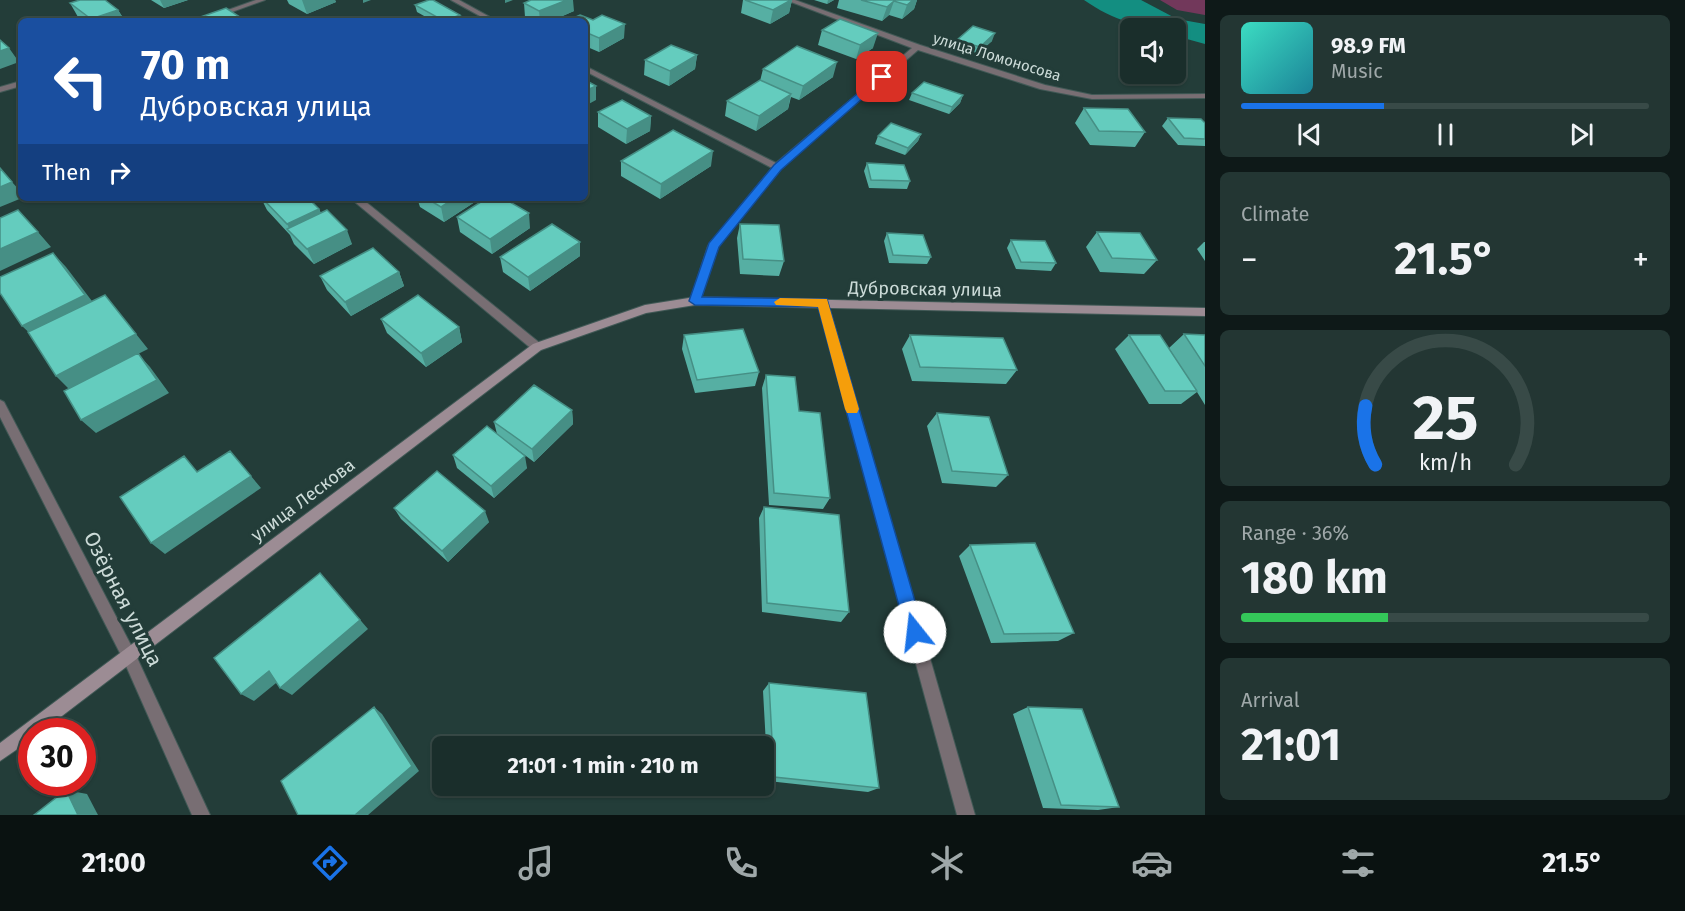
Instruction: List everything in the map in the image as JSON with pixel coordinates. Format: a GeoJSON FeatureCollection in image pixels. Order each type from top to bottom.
{"type":"FeatureCollection","features":[{"type":"Feature","properties":{"kind":"street"},"geometry":{"type":"LineString","coordinates":[[209,18],[262,0]]}},
{"type":"Feature","properties":{"kind":"street"},"geometry":{"type":"LineString","coordinates":[[454,0],[488,18]]}},
{"type":"Feature","properties":{"kind":"street","name":"улица Ломоносова"},"geometry":{"type":"LineString","coordinates":[[789,0],[917,47],[1043,87],[1092,98],[1205,96]]}},
{"type":"Feature","properties":{"kind":"street"},"geometry":{"type":"LineString","coordinates":[[695,301],[713,246],[777,167],[917,47]]}},
{"type":"Feature","properties":{"kind":"street"},"geometry":{"type":"LineString","coordinates":[[588,70],[777,167]]}},
{"type":"Feature","properties":{"kind":"street"},"geometry":{"type":"LineString","coordinates":[[0,90],[18,84]]}},
{"type":"Feature","properties":{"kind":"street"},"geometry":{"type":"LineString","coordinates":[[360,201],[537,347]]}},
{"type":"Feature","properties":{"kind":"street","name":"Дубровская улица"},"geometry":{"type":"LineString","coordinates":[[645,309],[695,301],[1205,312]]}},
{"type":"Feature","properties":{"kind":"street"},"geometry":{"type":"LineString","coordinates":[[823,303],[966,815]]}},
{"type":"Feature","properties":{"kind":"street","name":"улица Лескова"},"geometry":{"type":"LineString","coordinates":[[0,753],[537,347],[645,309]]}},
{"type":"Feature","properties":{"kind":"street","name":"Озёрная улица"},"geometry":{"type":"LineString","coordinates":[[0,405],[128,654],[201,815]]}},
{"type":"Feature","properties":{"kind":"shaded area"},"geometry":{"type":"Polygon","coordinates":[[[1084,0],[1141,0],[1175,18],[1120,19],[1084,0]]]}},
{"type":"Feature","properties":{"kind":"shaded area"},"geometry":{"type":"Polygon","coordinates":[[[1160,0],[1205,0],[1205,15],[1177,10],[1160,0]]]}},
{"type":"Feature","properties":{"kind":"shaded area"},"geometry":{"type":"Polygon","coordinates":[[[1186,21],[1205,24],[1205,44],[1186,39],[1186,21]]]}},
{"type":"Feature","properties":{"kind":"building"},"geometry":{"type":"Polygon","coordinates":[[[80,0],[105,0],[118,10],[90,18],[70,3],[80,0]]]}},
{"type":"Feature","properties":{"kind":"building"},"geometry":{"type":"Polygon","coordinates":[[[433,0],[460,15],[452,18],[439,18],[415,5],[433,0]]]}},
{"type":"Feature","properties":{"kind":"building"},"geometry":{"type":"Polygon","coordinates":[[[531,0],[567,0],[539,11],[524,3],[531,0]]]}},
{"type":"Feature","properties":{"kind":"building"},"geometry":{"type":"Polygon","coordinates":[[[745,0],[791,0],[773,10],[745,0]]]}},
{"type":"Feature","properties":{"kind":"building"},"geometry":{"type":"Polygon","coordinates":[[[861,0],[913,0],[907,5],[894,1],[887,7],[861,0]]]}},
{"type":"Feature","properties":{"kind":"building"},"geometry":{"type":"Polygon","coordinates":[[[226,8],[241,18],[198,18],[226,8]]]}},
{"type":"Feature","properties":{"kind":"building"},"geometry":{"type":"Polygon","coordinates":[[[602,15],[625,24],[599,38],[588,33],[588,18],[593,20],[602,15]]]}},
{"type":"Feature","properties":{"kind":"building"},"geometry":{"type":"Polygon","coordinates":[[[840,19],[878,33],[860,45],[822,30],[840,19]]]}},
{"type":"Feature","properties":{"kind":"building"},"geometry":{"type":"Polygon","coordinates":[[[973,26],[995,33],[980,47],[957,40],[973,26]]]}},
{"type":"Feature","properties":{"kind":"building"},"geometry":{"type":"Polygon","coordinates":[[[0,40],[9,48],[0,51],[0,40]]]}},
{"type":"Feature","properties":{"kind":"building"},"geometry":{"type":"Polygon","coordinates":[[[671,45],[697,55],[670,71],[645,60],[671,45]]]}},
{"type":"Feature","properties":{"kind":"building"},"geometry":{"type":"Polygon","coordinates":[[[797,46],[837,62],[803,86],[763,69],[797,46]]]}},
{"type":"Feature","properties":{"kind":"building"},"geometry":{"type":"Polygon","coordinates":[[[760,80],[791,94],[759,116],[727,101],[760,80]]]}},
{"type":"Feature","properties":{"kind":"building"},"geometry":{"type":"Polygon","coordinates":[[[588,82],[596,86],[588,90],[588,82]]]}},
{"type":"Feature","properties":{"kind":"building"},"geometry":{"type":"Polygon","coordinates":[[[924,82],[963,95],[952,107],[912,93],[924,82]]]}},
{"type":"Feature","properties":{"kind":"building"},"geometry":{"type":"Polygon","coordinates":[[[622,100],[651,116],[627,129],[598,112],[622,100]]]}},
{"type":"Feature","properties":{"kind":"building"},"geometry":{"type":"Polygon","coordinates":[[[1084,108],[1128,109],[1145,132],[1099,131],[1084,108]]]}},
{"type":"Feature","properties":{"kind":"building"},"geometry":{"type":"Polygon","coordinates":[[[1168,118],[1201,119],[1205,123],[1205,139],[1184,138],[1168,118]]]}},
{"type":"Feature","properties":{"kind":"building"},"geometry":{"type":"Polygon","coordinates":[[[891,123],[921,134],[908,148],[878,136],[891,123]]]}},
{"type":"Feature","properties":{"kind":"building"},"geometry":{"type":"Polygon","coordinates":[[[673,130],[713,151],[661,184],[621,161],[673,130]]]}},
{"type":"Feature","properties":{"kind":"building"},"geometry":{"type":"Polygon","coordinates":[[[867,163],[904,165],[910,181],[871,180],[867,163]]]}},
{"type":"Feature","properties":{"kind":"building"},"geometry":{"type":"Polygon","coordinates":[[[0,168],[12,182],[0,187],[0,168]]]}},
{"type":"Feature","properties":{"kind":"building"},"geometry":{"type":"Polygon","coordinates":[[[265,201],[311,201],[319,209],[287,224],[265,201]]]}},
{"type":"Feature","properties":{"kind":"building"},"geometry":{"type":"Polygon","coordinates":[[[431,201],[450,201],[441,207],[431,201]]]}},
{"type":"Feature","properties":{"kind":"building"},"geometry":{"type":"Polygon","coordinates":[[[482,201],[508,201],[529,213],[490,239],[457,217],[482,201]]]}},
{"type":"Feature","properties":{"kind":"building"},"geometry":{"type":"Polygon","coordinates":[[[18,210],[38,232],[0,249],[0,218],[18,210]]]}},
{"type":"Feature","properties":{"kind":"building"},"geometry":{"type":"Polygon","coordinates":[[[327,210],[347,230],[307,249],[287,229],[327,210]]]}},
{"type":"Feature","properties":{"kind":"building"},"geometry":{"type":"Polygon","coordinates":[[[552,224],[580,242],[528,277],[500,257],[552,224]]]}},
{"type":"Feature","properties":{"kind":"building"},"geometry":{"type":"Polygon","coordinates":[[[740,224],[779,225],[784,261],[743,259],[740,224]]]}},
{"type":"Feature","properties":{"kind":"building"},"geometry":{"type":"Polygon","coordinates":[[[1097,232],[1140,233],[1157,260],[1112,258],[1097,232]]]}},
{"type":"Feature","properties":{"kind":"building"},"geometry":{"type":"Polygon","coordinates":[[[887,233],[923,235],[931,257],[893,255],[887,233]]]}},
{"type":"Feature","properties":{"kind":"building"},"geometry":{"type":"Polygon","coordinates":[[[1011,240],[1045,241],[1056,263],[1021,262],[1011,240]]]}},
{"type":"Feature","properties":{"kind":"building"},"geometry":{"type":"Polygon","coordinates":[[[373,248],[399,272],[345,302],[320,276],[373,248]]]}},
{"type":"Feature","properties":{"kind":"building"},"geometry":{"type":"Polygon","coordinates":[[[53,253],[85,295],[22,326],[0,293],[0,277],[53,253]]]}},
{"type":"Feature","properties":{"kind":"building"},"geometry":{"type":"Polygon","coordinates":[[[105,295],[136,334],[56,376],[28,332],[105,295]]]}},
{"type":"Feature","properties":{"kind":"building"},"geometry":{"type":"Polygon","coordinates":[[[418,295],[459,327],[421,353],[381,319],[418,295]]]}},
{"type":"Feature","properties":{"kind":"building"},"geometry":{"type":"Polygon","coordinates":[[[743,329],[759,372],[697,380],[684,335],[743,329]]]}},
{"type":"Feature","properties":{"kind":"building"},"geometry":{"type":"Polygon","coordinates":[[[1184,334],[1205,335],[1205,366],[1184,334]]]}},
{"type":"Feature","properties":{"kind":"building"},"geometry":{"type":"Polygon","coordinates":[[[910,335],[1003,338],[1017,370],[920,367],[910,335]]]}},
{"type":"Feature","properties":{"kind":"building"},"geometry":{"type":"Polygon","coordinates":[[[1129,335],[1160,335],[1197,391],[1165,391],[1129,335]]]}},
{"type":"Feature","properties":{"kind":"building"},"geometry":{"type":"Polygon","coordinates":[[[138,353],[157,380],[81,420],[64,391],[138,353]]]}},
{"type":"Feature","properties":{"kind":"building"},"geometry":{"type":"Polygon","coordinates":[[[766,375],[795,377],[799,411],[820,413],[830,498],[774,493],[766,375]]]}},
{"type":"Feature","properties":{"kind":"building"},"geometry":{"type":"Polygon","coordinates":[[[534,385],[572,410],[532,449],[494,422],[534,385]]]}},
{"type":"Feature","properties":{"kind":"building"},"geometry":{"type":"Polygon","coordinates":[[[937,413],[989,417],[1008,475],[952,471],[937,413]]]}},
{"type":"Feature","properties":{"kind":"building"},"geometry":{"type":"Polygon","coordinates":[[[487,426],[525,456],[491,486],[453,455],[487,426]]]}},
{"type":"Feature","properties":{"kind":"building"},"geometry":{"type":"Polygon","coordinates":[[[230,451],[251,476],[151,543],[120,497],[184,456],[197,472],[230,451]]]}},
{"type":"Feature","properties":{"kind":"building"},"geometry":{"type":"Polygon","coordinates":[[[437,471],[485,511],[442,551],[394,508],[437,471]]]}},
{"type":"Feature","properties":{"kind":"building"},"geometry":{"type":"Polygon","coordinates":[[[764,507],[839,515],[849,612],[767,603],[764,507]]]}},
{"type":"Feature","properties":{"kind":"building"},"geometry":{"type":"Polygon","coordinates":[[[1035,543],[1074,633],[1004,634],[970,545],[1035,543]]]}},
{"type":"Feature","properties":{"kind":"building"},"geometry":{"type":"Polygon","coordinates":[[[320,573],[360,620],[280,688],[269,671],[241,694],[214,658],[320,573]]]}},
{"type":"Feature","properties":{"kind":"building"},"geometry":{"type":"Polygon","coordinates":[[[769,683],[866,693],[879,788],[774,777],[774,736],[772,736],[769,683]]]}},
{"type":"Feature","properties":{"kind":"building"},"geometry":{"type":"Polygon","coordinates":[[[374,707],[412,766],[355,815],[298,815],[281,781],[374,707]]]}},
{"type":"Feature","properties":{"kind":"building"},"geometry":{"type":"Polygon","coordinates":[[[1028,707],[1082,709],[1119,807],[1061,805],[1028,707]]]}},
{"type":"Feature","properties":{"kind":"building"},"geometry":{"type":"Polygon","coordinates":[[[58,796],[69,796],[78,815],[34,815],[58,796]]]}},
{"type":"Feature","properties":{"kind":"slow traffic"},"geometry":{"type":"LineString","coordinates":[[780,302],[823,303],[852,409]]}},
{"type":"Feature","properties":{"kind":"route"},"geometry":{"type":"LineString","coordinates":[[882,77],[777,167],[713,246],[695,301],[823,303],[915,632]]}}]}
